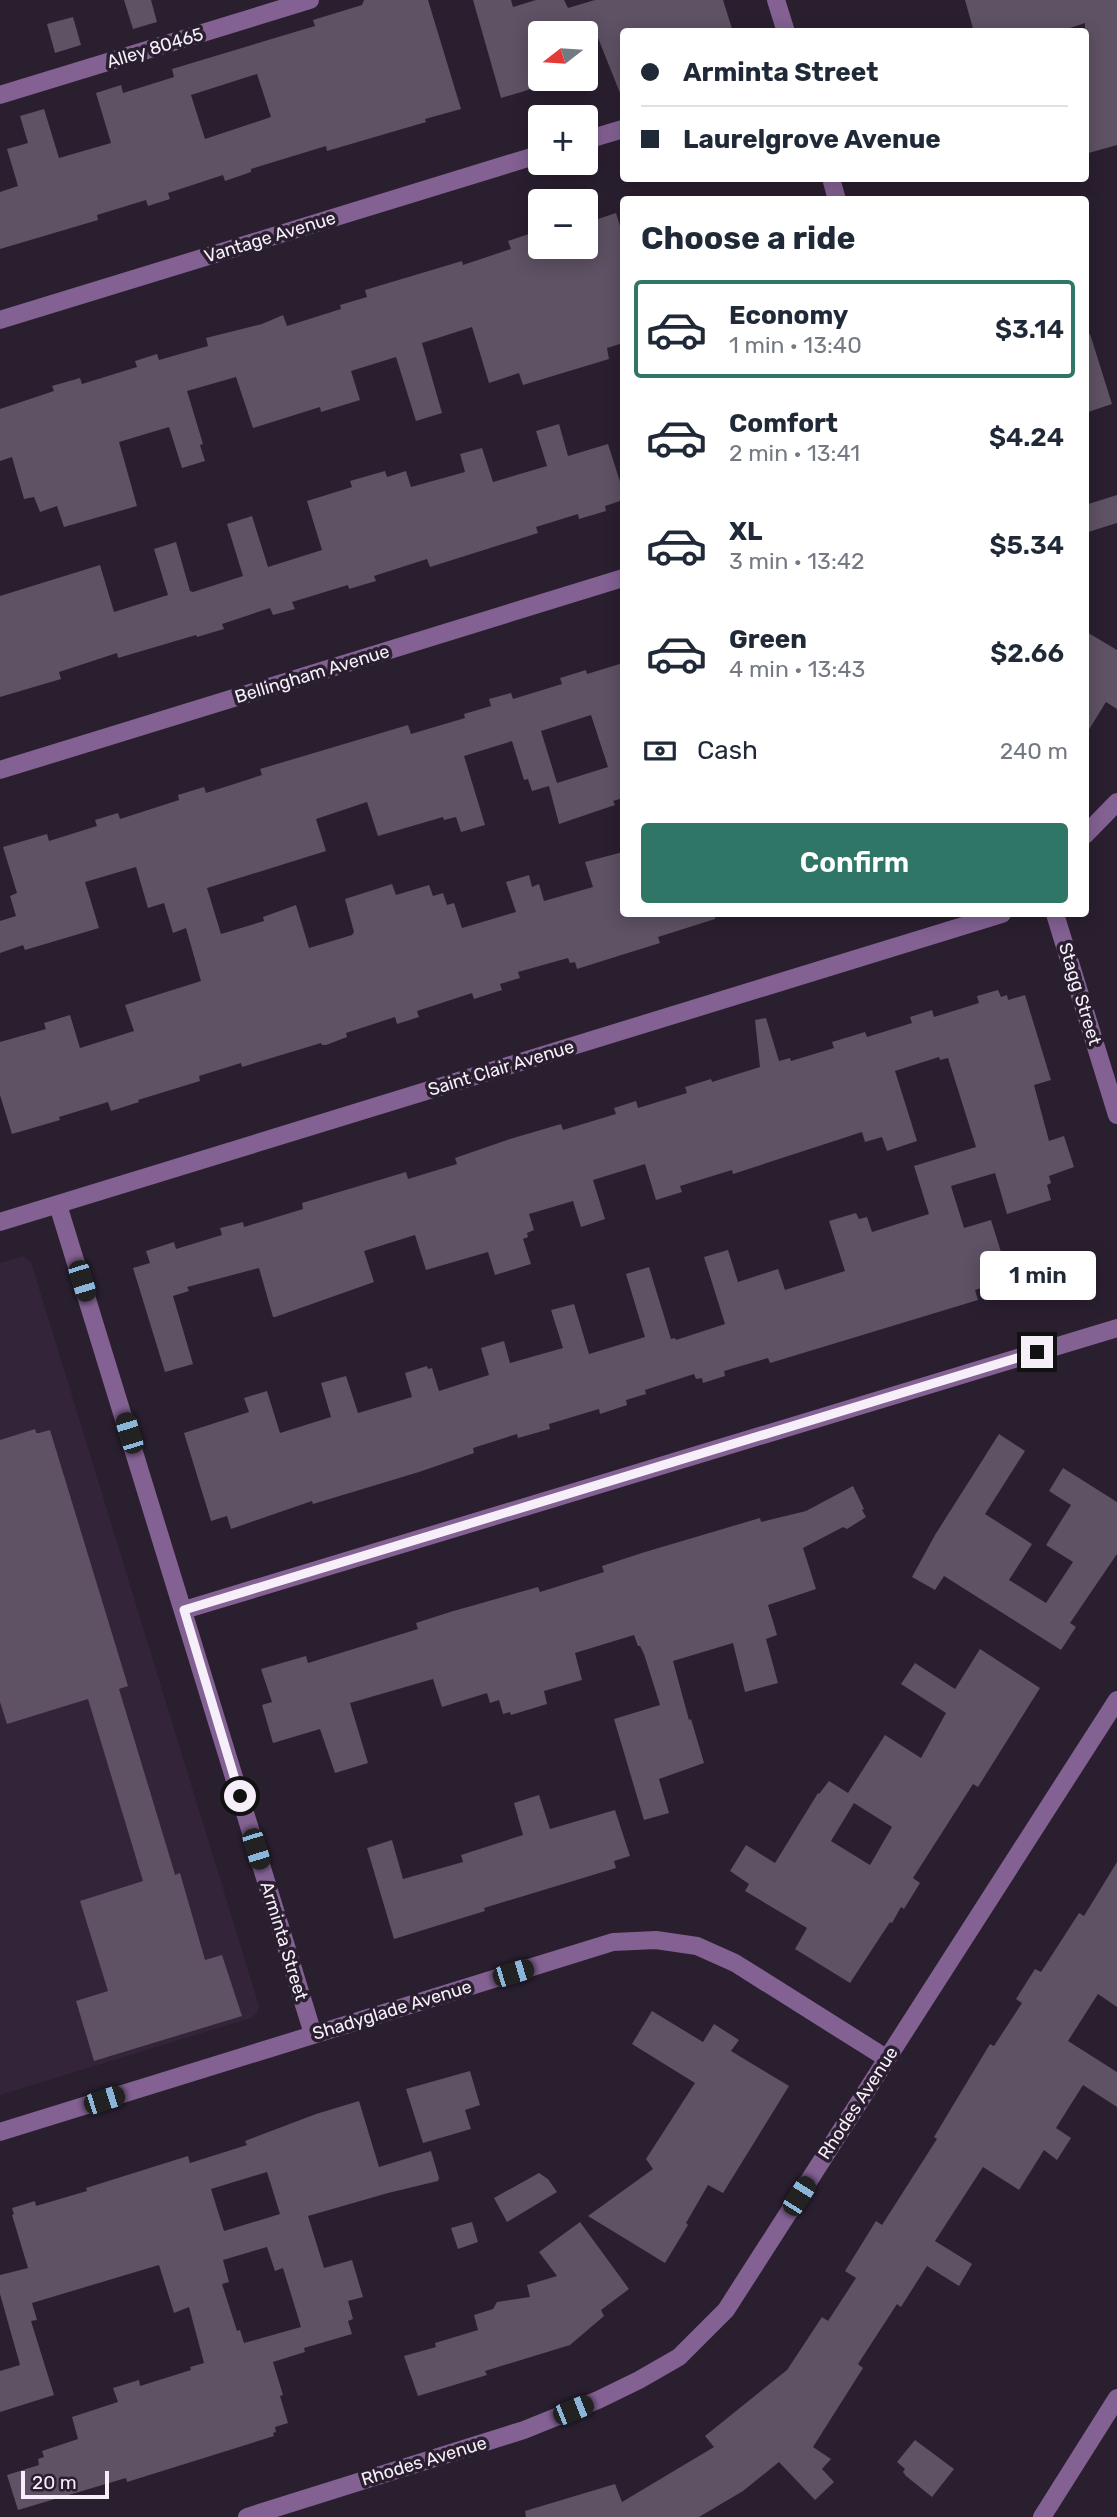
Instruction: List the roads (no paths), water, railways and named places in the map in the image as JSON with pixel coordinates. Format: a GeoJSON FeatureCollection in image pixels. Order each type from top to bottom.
{"type":"FeatureCollection","features":[{"type":"Feature","properties":{"kind":"street","name":"Alley 80465"},"geometry":{"type":"LineString","coordinates":[[0,95],[310,0]]}},
{"type":"Feature","properties":{"kind":"street"},"geometry":{"type":"LineString","coordinates":[[776,0],[785,28]]}},
{"type":"Feature","properties":{"kind":"street"},"geometry":{"type":"LineString","coordinates":[[598,136],[620,130]]}},
{"type":"Feature","properties":{"kind":"street","name":"Vantage Avenue"},"geometry":{"type":"LineString","coordinates":[[0,320],[528,158]]}},
{"type":"Feature","properties":{"kind":"street","name":"Bellingham Avenue"},"geometry":{"type":"LineString","coordinates":[[0,770],[620,579]]}},
{"type":"Feature","properties":{"kind":"street"},"geometry":{"type":"LineString","coordinates":[[1089,831],[1117,802]]}},
{"type":"Feature","properties":{"kind":"street","name":"Saint Clair Avenue"},"geometry":{"type":"LineString","coordinates":[[0,1222],[992,917]]}},
{"type":"Feature","properties":{"kind":"street","name":"Stagg Street"},"geometry":{"type":"LineString","coordinates":[[1056,917],[1117,1115]]}},
{"type":"Feature","properties":{"kind":"street","name":"Arminta Street"},"geometry":{"type":"LineString","coordinates":[[58,1205],[313,2034]]}},
{"type":"Feature","properties":{"kind":"street"},"geometry":{"type":"LineString","coordinates":[[184,1610],[1117,1328]]}},
{"type":"Feature","properties":{"kind":"street","name":"Rhodes Avenue"},"geometry":{"type":"LineString","coordinates":[[247,2517],[524,2430],[598,2400],[679,2357],[726,2310],[1117,1700]]}},
{"type":"Feature","properties":{"kind":"street","name":"Shadyglade Avenue"},"geometry":{"type":"LineString","coordinates":[[0,2132],[613,1942],[656,1940],[697,1946],[735,1964],[886,2058]]}},
{"type":"Feature","properties":{"kind":"street"},"geometry":{"type":"LineString","coordinates":[[1042,2517],[1117,2398]]}}]}
